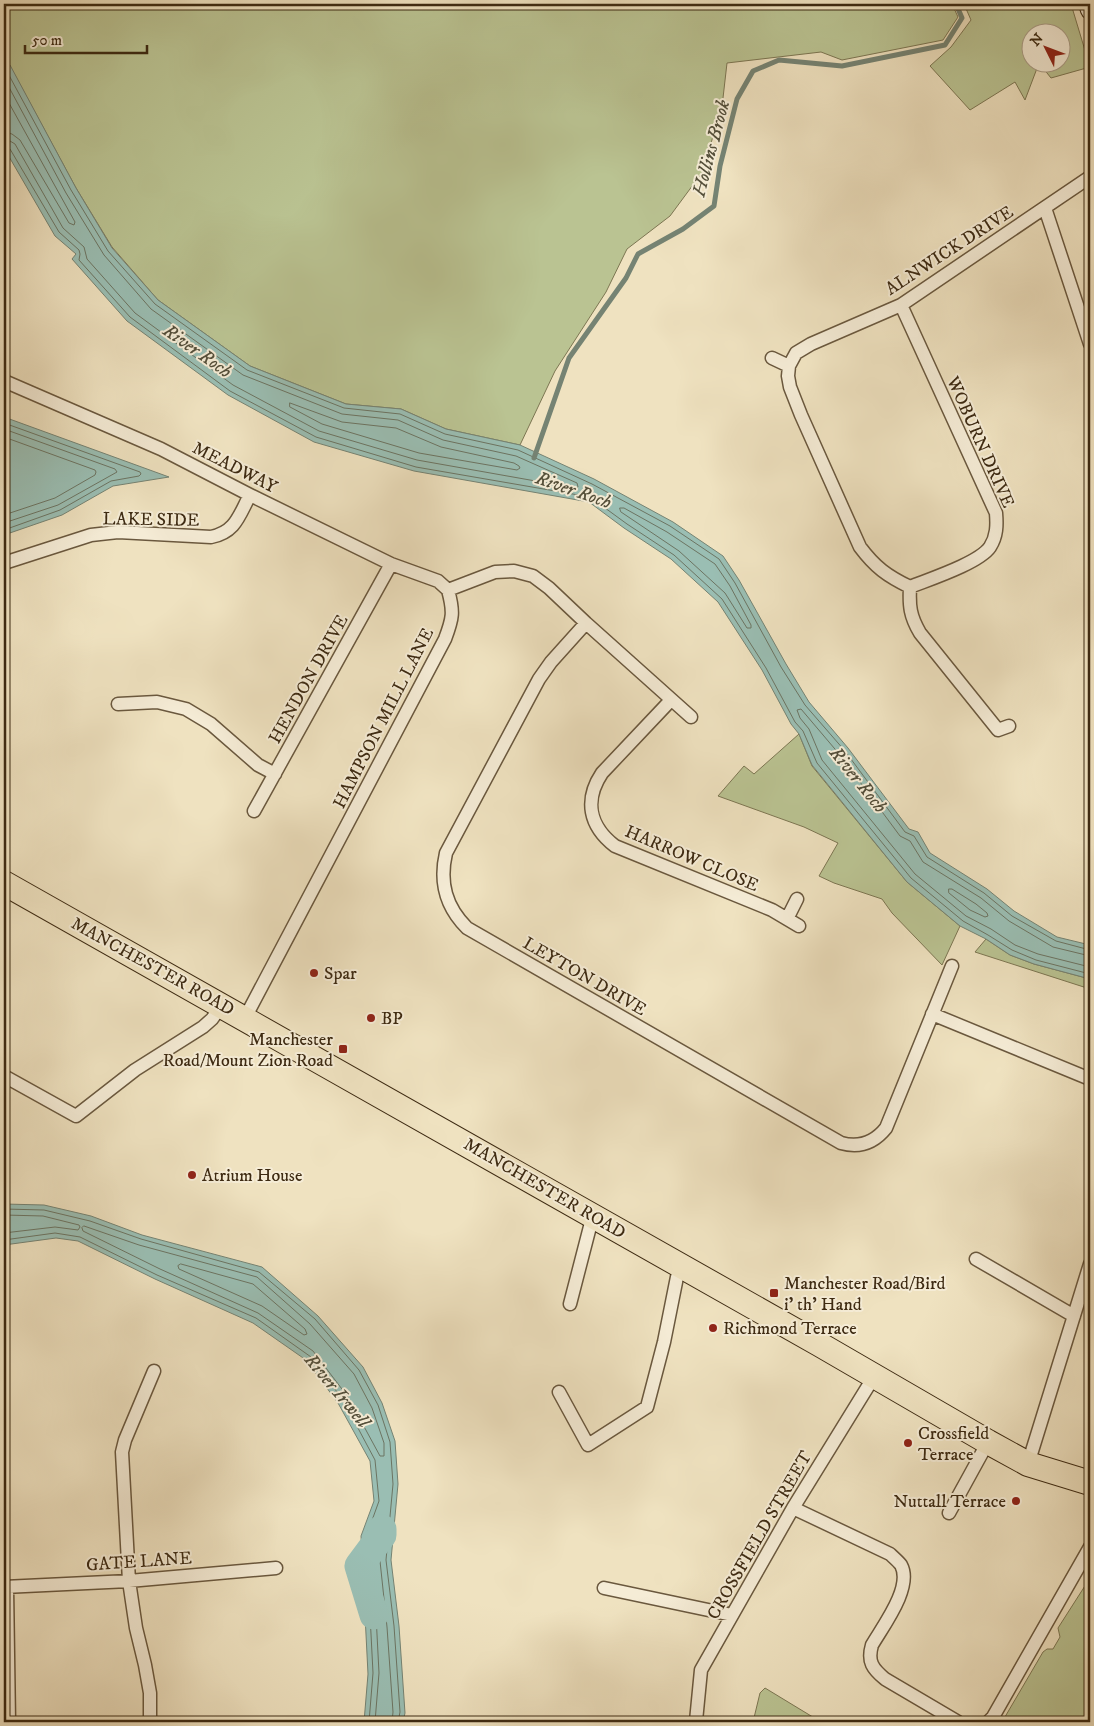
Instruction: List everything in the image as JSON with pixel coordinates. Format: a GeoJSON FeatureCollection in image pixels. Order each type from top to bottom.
{"type":"FeatureCollection","features":[{"type":"Feature","properties":{"kind":"highway","name":"MANCHESTER ROAD"},"geometry":{"type":"LineString","coordinates":[[4,882],[593,1215],[988,1442],[1028,1464],[1090,1483]]}},
{"type":"Feature","properties":{"kind":"street"},"geometry":{"type":"LineString","coordinates":[[1088,4],[1090,10]]}},
{"type":"Feature","properties":{"kind":"street","name":"ALNWICK DRIVE"},"geometry":{"type":"LineString","coordinates":[[790,366],[796,354],[810,344],[901,305],[1090,176]]}},
{"type":"Feature","properties":{"kind":"street"},"geometry":{"type":"LineString","coordinates":[[1045,208],[1090,344]]}},
{"type":"Feature","properties":{"kind":"street","name":"WOBURN DRIVE"},"geometry":{"type":"LineString","coordinates":[[901,305],[996,513],[997,523],[996,534],[990,548],[978,558],[910,587]]}},
{"type":"Feature","properties":{"kind":"street"},"geometry":{"type":"LineString","coordinates":[[772,358],[790,366],[788,376],[790,387],[800,415],[860,547],[882,571],[910,587],[909,604],[912,620],[920,634],[998,730],[1009,726]]}},
{"type":"Feature","properties":{"kind":"street","name":"MEADWAY"},"geometry":{"type":"LineString","coordinates":[[4,381],[161,449],[391,564],[438,581],[448,590]]}},
{"type":"Feature","properties":{"kind":"street","name":"LAKE SIDE"},"geometry":{"type":"LineString","coordinates":[[4,563],[91,535],[118,532],[211,538],[228,531],[235,524],[250,495]]}},
{"type":"Feature","properties":{"kind":"street","name":"HENDON DRIVE"},"geometry":{"type":"LineString","coordinates":[[254,811],[391,564]]}},
{"type":"Feature","properties":{"kind":"street"},"geometry":{"type":"LineString","coordinates":[[448,590],[495,572],[504,570],[524,572],[541,581],[690,717]]}},
{"type":"Feature","properties":{"kind":"street","name":"HAMPSON MILL LANE"},"geometry":{"type":"LineString","coordinates":[[245,1018],[445,640],[452,620],[452,606],[448,590]]}},
{"type":"Feature","properties":{"kind":"street","name":"LEYTON DRIVE"},"geometry":{"type":"LineString","coordinates":[[586,623],[550,662],[539,679],[446,853],[443,878],[444,891],[448,902],[460,920],[477,935],[841,1143],[848,1145],[864,1144],[872,1141],[886,1128],[952,966]]}},
{"type":"Feature","properties":{"kind":"street","name":"HARROW CLOSE"},"geometry":{"type":"LineString","coordinates":[[671,700],[602,773],[597,781],[593,790],[591,808],[596,826],[601,834],[615,846],[772,910],[799,926]]}},
{"type":"Feature","properties":{"kind":"street"},"geometry":{"type":"LineString","coordinates":[[118,704],[158,702],[186,709],[211,724],[258,765],[275,774]]}},
{"type":"Feature","properties":{"kind":"street"},"geometry":{"type":"LineString","coordinates":[[787,919],[797,900]]}},
{"type":"Feature","properties":{"kind":"street"},"geometry":{"type":"LineString","coordinates":[[4,1076],[76,1116],[135,1070],[204,1027],[222,1005]]}},
{"type":"Feature","properties":{"kind":"street"},"geometry":{"type":"LineString","coordinates":[[932,1014],[1090,1079]]}},
{"type":"Feature","properties":{"kind":"street"},"geometry":{"type":"LineString","coordinates":[[570,1304],[593,1215]]}},
{"type":"Feature","properties":{"kind":"street"},"geometry":{"type":"LineString","coordinates":[[976,1259],[1074,1316]]}},
{"type":"Feature","properties":{"kind":"street"},"geometry":{"type":"LineString","coordinates":[[1028,1464],[1090,1264]]}},
{"type":"Feature","properties":{"kind":"street"},"geometry":{"type":"LineString","coordinates":[[560,1392],[588,1445],[647,1407],[664,1342],[677,1277],[684,1267]]}},
{"type":"Feature","properties":{"kind":"street"},"geometry":{"type":"LineString","coordinates":[[150,1722],[150,1693],[146,1665],[136,1628],[129,1580],[122,1452],[125,1440],[154,1371]]}},
{"type":"Feature","properties":{"kind":"street","name":"CROSSFIELD STREET"},"geometry":{"type":"LineString","coordinates":[[696,1721],[701,1670],[793,1508],[875,1376]]}},
{"type":"Feature","properties":{"kind":"street"},"geometry":{"type":"LineString","coordinates":[[949,1513],[988,1442]]}},
{"type":"Feature","properties":{"kind":"street"},"geometry":{"type":"LineString","coordinates":[[793,1508],[890,1554],[901,1565],[904,1577],[902,1593],[872,1645],[869,1654],[872,1664],[876,1672],[886,1679],[958,1722]]}},
{"type":"Feature","properties":{"kind":"street"},"geometry":{"type":"LineString","coordinates":[[988,1722],[993,1717],[1090,1547]]}},
{"type":"Feature","properties":{"kind":"street","name":"GATE LANE"},"geometry":{"type":"LineString","coordinates":[[5,1587],[129,1580],[276,1568]]}},
{"type":"Feature","properties":{"kind":"street"},"geometry":{"type":"LineString","coordinates":[[5,1587],[9,1722]]}},
{"type":"Feature","properties":{"kind":"street"},"geometry":{"type":"LineString","coordinates":[[604,1588],[732,1615]]}},
{"type":"Feature","properties":{"kind":"green space"},"geometry":{"type":"Polygon","coordinates":[[[4,4],[952,4],[958,17],[943,40],[842,60],[821,52],[727,63],[723,98],[704,170],[670,216],[627,249],[606,292],[555,371],[520,445],[446,429],[401,409],[346,404],[250,366],[158,300],[112,247],[76,188],[10,66],[4,59],[4,4]]]}},
{"type":"Feature","properties":{"kind":"green space"},"geometry":{"type":"Polygon","coordinates":[[[964,4],[1071,4],[1090,67],[1051,78],[1046,72],[1072,72],[1072,22],[1022,22],[1022,72],[1036,72],[1025,100],[1015,82],[970,110],[930,66],[951,47],[971,20],[964,4]]]}},
{"type":"Feature","properties":{"kind":"green space"},"geometry":{"type":"Polygon","coordinates":[[[799,734],[812,766],[907,882],[960,926],[942,965],[892,913],[882,899],[819,876],[838,843],[804,827],[718,796],[744,766],[754,774],[799,734]]]}},
{"type":"Feature","properties":{"kind":"green space"},"geometry":{"type":"Polygon","coordinates":[[[986,939],[1010,955],[1034,964],[1090,979],[1090,989],[975,952],[986,939]]]}},
{"type":"Feature","properties":{"kind":"green space"},"geometry":{"type":"Polygon","coordinates":[[[1090,1578],[1090,1722],[1002,1722],[1043,1652],[1047,1649],[1053,1649],[1060,1637],[1058,1628],[1090,1578]]]}},
{"type":"Feature","properties":{"kind":"green space"},"geometry":{"type":"Polygon","coordinates":[[[765,1688],[821,1722],[753,1722],[760,1693],[765,1688]]]}},
{"type":"Feature","properties":{"kind":"water","name":"River Roch"},"geometry":{"type":"Polygon","coordinates":[[[4,59],[10,65],[76,188],[112,248],[158,300],[250,366],[346,404],[401,409],[446,429],[520,445],[594,479],[673,522],[723,556],[739,580],[809,702],[848,748],[909,829],[918,832],[930,853],[987,889],[1014,911],[1057,937],[1090,945],[1090,979],[1034,964],[1010,955],[986,939],[960,926],[907,882],[812,765],[799,734],[791,724],[762,670],[718,602],[671,559],[589,502],[414,471],[314,442],[228,395],[127,321],[72,259],[76,254],[55,236],[4,148],[4,59]]]}},
{"type":"Feature","properties":{"kind":"water"},"geometry":{"type":"Polygon","coordinates":[[[4,417],[169,477],[113,486],[62,515],[4,535],[4,417]]]}},
{"type":"Feature","properties":{"kind":"water"},"geometry":{"type":"Polygon","coordinates":[[[4,1204],[44,1205],[91,1216],[142,1235],[262,1267],[318,1316],[363,1367],[382,1403],[395,1441],[398,1484],[391,1560],[399,1626],[405,1713],[403,1722],[364,1722],[368,1674],[361,1536],[374,1501],[370,1461],[338,1403],[306,1360],[253,1323],[155,1279],[78,1241],[56,1238],[4,1245],[4,1204]]]}},
{"type":"Feature","properties":{"kind":"waterway","name":"Hollins Brook"},"geometry":{"type":"LineString","coordinates":[[534,458],[569,358],[626,278],[638,254],[683,229],[714,206],[720,166],[737,99],[753,71],[779,60],[842,66],[945,45],[962,18],[956,4]]}},
{"type":"Feature","properties":{"kind":"waterway","name":"River Irwell"},"geometry":{"type":"LineString","coordinates":[[374,1615],[359,1566],[382,1535],[382,1529]]}},
{"type":"Feature","properties":{"kind":"place","name":"Spar"},"geometry":{"type":"Point","coordinates":[314,973]}},
{"type":"Feature","properties":{"kind":"place","name":"BP"},"geometry":{"type":"Point","coordinates":[371,1018]}},
{"type":"Feature","properties":{"kind":"place","name":"Manchester Road/Mount Zion Road"},"geometry":{"type":"Point","coordinates":[343,1049]}},
{"type":"Feature","properties":{"kind":"place","name":"Atrium House"},"geometry":{"type":"Point","coordinates":[192,1175]}},
{"type":"Feature","properties":{"kind":"place","name":"Manchester Road/Bird i' th' Hand"},"geometry":{"type":"Point","coordinates":[774,1293]}},
{"type":"Feature","properties":{"kind":"place","name":"Richmond Terrace"},"geometry":{"type":"Point","coordinates":[713,1328]}},
{"type":"Feature","properties":{"kind":"place","name":"Crossfield Terrace"},"geometry":{"type":"Point","coordinates":[908,1443]}},
{"type":"Feature","properties":{"kind":"place","name":"Nuttall Terrace"},"geometry":{"type":"Point","coordinates":[1016,1501]}}]}
